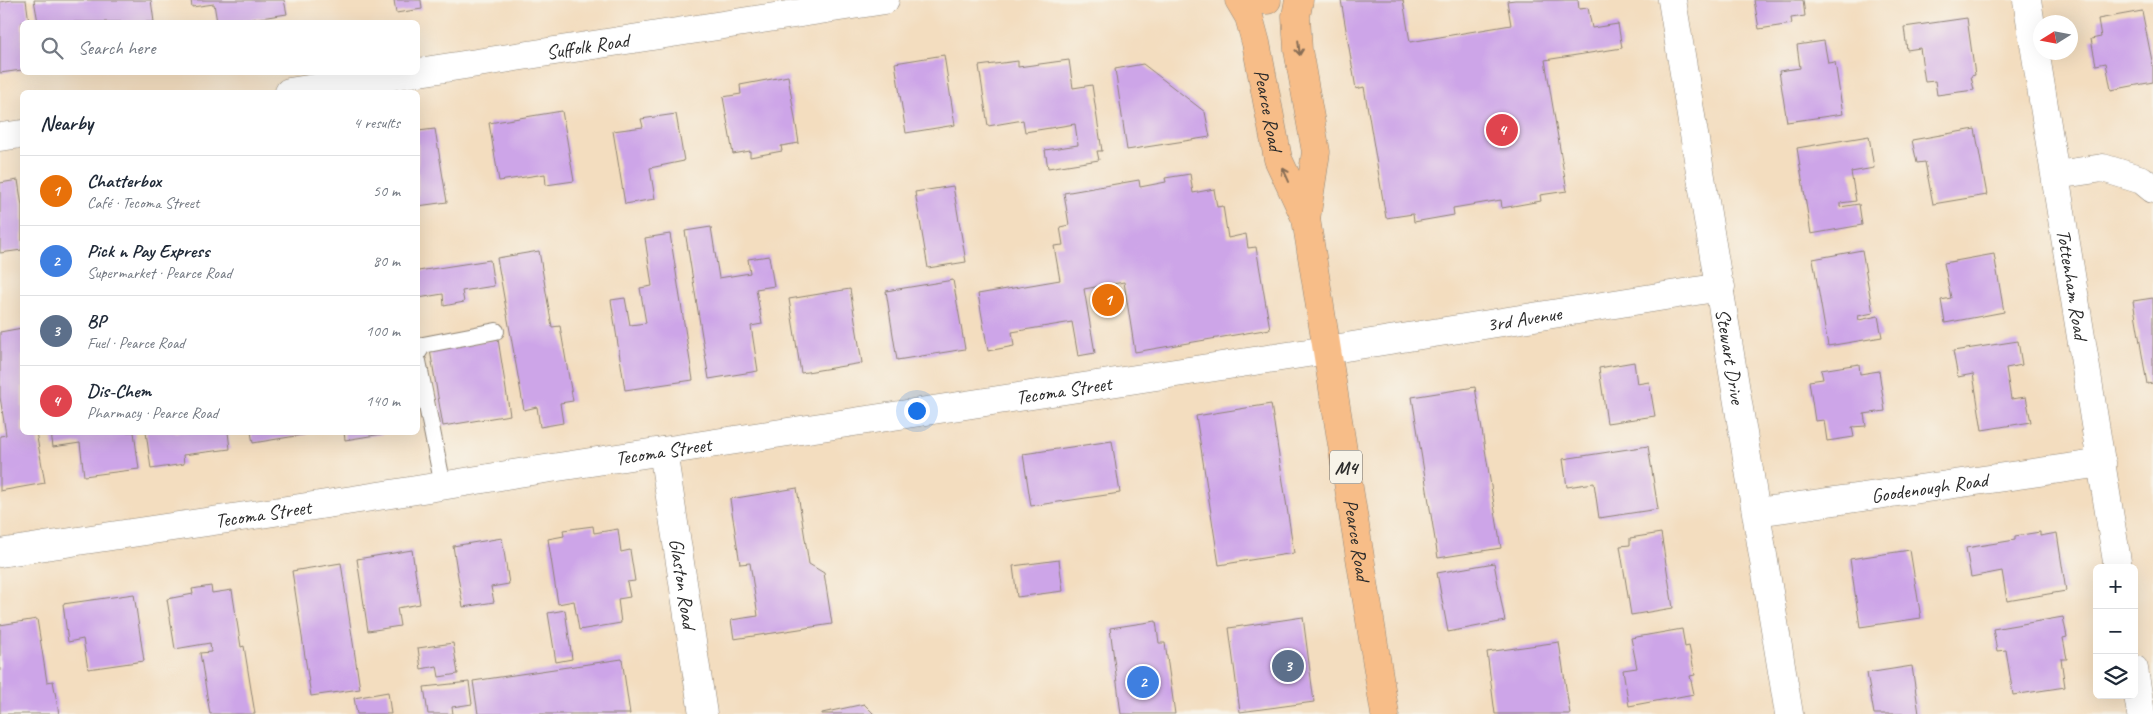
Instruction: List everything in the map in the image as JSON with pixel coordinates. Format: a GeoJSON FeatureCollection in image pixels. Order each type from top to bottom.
{"type":"FeatureCollection","features":[{"type":"Feature","properties":{"kind":"main road","name":"Pearce Road"},"geometry":{"type":"LineString","coordinates":[[1239,0],[1249,17],[1256,43],[1278,159],[1306,219],[1385,714]]}},
{"type":"Feature","properties":{"kind":"main road"},"geometry":{"type":"LineString","coordinates":[[1254,0],[1267,0]]}},
{"type":"Feature","properties":{"kind":"main road","name":"Pearce Road"},"geometry":{"type":"LineString","coordinates":[[1299,0],[1296,16],[1298,50],[1316,152],[1306,219]]}},
{"type":"Feature","properties":{"kind":"street","name":"Suffolk Road"},"geometry":{"type":"LineString","coordinates":[[420,72],[885,0]]}},
{"type":"Feature","properties":{"kind":"street","name":"Stewart Drive"},"geometry":{"type":"LineString","coordinates":[[1672,0],[1789,714]]}},
{"type":"Feature","properties":{"kind":"street","name":"Tottenham Road"},"geometry":{"type":"LineString","coordinates":[[2027,0],[2117,564]]}},
{"type":"Feature","properties":{"kind":"street","name":"Suffolk Road"},"geometry":{"type":"LineString","coordinates":[[303,90],[400,75]]}},
{"type":"Feature","properties":{"kind":"street"},"geometry":{"type":"LineString","coordinates":[[0,138],[20,134]]}},
{"type":"Feature","properties":{"kind":"street"},"geometry":{"type":"LineString","coordinates":[[2056,175],[2103,168],[2142,180],[2153,188]]}},
{"type":"Feature","properties":{"kind":"street","name":"3rd Avenue"},"geometry":{"type":"LineString","coordinates":[[1328,350],[1720,287]]}},
{"type":"Feature","properties":{"kind":"street","name":"Tecoma Street"},"geometry":{"type":"LineString","coordinates":[[0,553],[1328,350]]}},
{"type":"Feature","properties":{"kind":"street","name":"Glaston Road"},"geometry":{"type":"LineString","coordinates":[[663,451],[703,714]]}},
{"type":"Feature","properties":{"kind":"street","name":"Goodenough Road"},"geometry":{"type":"LineString","coordinates":[[1757,512],[2102,463]]}},
{"type":"Feature","properties":{"kind":"street"},"geometry":{"type":"LineString","coordinates":[[2138,695],[2141,714]]}},
{"type":"Feature","properties":{"kind":"lane"},"geometry":{"type":"LineString","coordinates":[[420,350],[423,345],[496,331]]}},
{"type":"Feature","properties":{"kind":"lane"},"geometry":{"type":"LineString","coordinates":[[420,371],[443,486]]}},
{"type":"Feature","properties":{"kind":"building"},"geometry":{"type":"Polygon","coordinates":[[[26,0],[29,20],[20,20],[20,70],[0,73],[0,2],[26,0]]]}},
{"type":"Feature","properties":{"kind":"building"},"geometry":{"type":"Polygon","coordinates":[[[34,0],[151,0],[154,20],[38,20],[34,0]]]}},
{"type":"Feature","properties":{"kind":"building"},"geometry":{"type":"Polygon","coordinates":[[[191,0],[284,0],[287,14],[248,20],[217,20],[214,4],[192,7],[191,0]]]}},
{"type":"Feature","properties":{"kind":"building"},"geometry":{"type":"Polygon","coordinates":[[[394,0],[421,0],[422,9],[396,13],[394,0]]]}},
{"type":"Feature","properties":{"kind":"building"},"geometry":{"type":"Polygon","coordinates":[[[1341,0],[1403,0],[1410,42],[1511,25],[1507,1],[1515,0],[1578,0],[1579,9],[1588,8],[1592,28],[1618,24],[1622,48],[1545,60],[1567,191],[1540,195],[1541,201],[1502,208],[1501,200],[1453,208],[1454,215],[1414,222],[1413,214],[1386,218],[1364,87],[1356,89],[1341,0]]]}},
{"type":"Feature","properties":{"kind":"building"},"geometry":{"type":"Polygon","coordinates":[[[1754,0],[1803,0],[1805,16],[1791,18],[1792,24],[1759,29],[1754,0]]]}},
{"type":"Feature","properties":{"kind":"building"},"geometry":{"type":"Polygon","coordinates":[[[2142,11],[2153,66],[2153,82],[2111,90],[2106,63],[2096,65],[2091,39],[2101,37],[2098,19],[2142,11]]]}},
{"type":"Feature","properties":{"kind":"building"},"geometry":{"type":"Polygon","coordinates":[[[1967,18],[1975,75],[1971,76],[1974,90],[1937,95],[1935,81],[1925,82],[1920,48],[1907,50],[1904,27],[1967,18]]]}},
{"type":"Feature","properties":{"kind":"building"},"geometry":{"type":"Polygon","coordinates":[[[1824,41],[1828,63],[1835,62],[1843,114],[1787,122],[1779,71],[1800,68],[1797,45],[1824,41]]]}},
{"type":"Feature","properties":{"kind":"building"},"geometry":{"type":"Polygon","coordinates":[[[944,55],[955,125],[906,133],[895,63],[944,55]]]}},
{"type":"Feature","properties":{"kind":"building"},"geometry":{"type":"Polygon","coordinates":[[[1069,60],[1073,88],[1092,85],[1102,151],[1097,151],[1099,160],[1048,168],[1045,150],[1078,145],[1075,124],[1025,132],[1023,120],[988,126],[979,66],[1018,61],[1018,67],[1069,60]]]}},
{"type":"Feature","properties":{"kind":"building"},"geometry":{"type":"Polygon","coordinates":[[[1143,64],[1205,112],[1210,137],[1127,150],[1115,69],[1143,64]]]}},
{"type":"Feature","properties":{"kind":"building"},"geometry":{"type":"Polygon","coordinates":[[[788,76],[799,143],[781,146],[782,151],[750,157],[750,151],[733,154],[723,97],[741,94],[740,85],[788,76]]]}},
{"type":"Feature","properties":{"kind":"building"},"geometry":{"type":"Polygon","coordinates":[[[562,111],[574,181],[546,185],[545,174],[499,181],[489,123],[562,111]]]}},
{"type":"Feature","properties":{"kind":"building"},"geometry":{"type":"Polygon","coordinates":[[[676,114],[684,161],[650,168],[655,199],[625,204],[613,131],[643,127],[641,119],[676,114]]]}},
{"type":"Feature","properties":{"kind":"building"},"geometry":{"type":"Polygon","coordinates":[[[435,129],[447,202],[420,206],[420,131],[435,129]]]}},
{"type":"Feature","properties":{"kind":"building"},"geometry":{"type":"Polygon","coordinates":[[[1975,129],[1987,195],[1933,204],[1925,162],[1917,163],[1912,140],[1975,129]]]}},
{"type":"Feature","properties":{"kind":"building"},"geometry":{"type":"Polygon","coordinates":[[[1869,136],[1874,168],[1851,172],[1856,201],[1840,203],[1840,207],[1859,204],[1862,225],[1811,234],[1797,148],[1869,136]]]}},
{"type":"Feature","properties":{"kind":"building"},"geometry":{"type":"Polygon","coordinates":[[[1190,174],[1193,193],[1214,189],[1217,207],[1223,206],[1228,238],[1246,234],[1248,248],[1256,247],[1270,329],[1135,352],[1124,282],[1084,289],[1095,353],[1078,356],[1072,322],[1012,332],[1014,346],[988,351],[978,294],[1060,280],[1054,246],[1063,245],[1060,227],[1069,225],[1064,193],[1139,180],[1140,187],[1166,182],[1165,178],[1190,174]]]}},
{"type":"Feature","properties":{"kind":"building"},"geometry":{"type":"Polygon","coordinates":[[[18,180],[20,193],[20,250],[0,253],[0,183],[18,180]]]}},
{"type":"Feature","properties":{"kind":"building"},"geometry":{"type":"Polygon","coordinates":[[[953,186],[966,262],[928,268],[915,192],[953,186]]]}},
{"type":"Feature","properties":{"kind":"building"},"geometry":{"type":"Polygon","coordinates":[[[711,227],[719,278],[750,273],[748,259],[769,256],[774,286],[756,289],[762,324],[751,326],[758,371],[709,379],[685,231],[711,227]]]}},
{"type":"Feature","properties":{"kind":"building"},"geometry":{"type":"Polygon","coordinates":[[[670,234],[693,380],[625,390],[611,300],[625,298],[630,325],[646,323],[640,288],[652,286],[645,238],[670,234]]]}},
{"type":"Feature","properties":{"kind":"building"},"geometry":{"type":"Polygon","coordinates":[[[1862,250],[1873,313],[1858,316],[1859,320],[1878,316],[1882,337],[1828,346],[1813,259],[1862,250]]]}},
{"type":"Feature","properties":{"kind":"building"},"geometry":{"type":"Polygon","coordinates":[[[539,251],[552,327],[560,326],[573,401],[560,403],[563,423],[540,427],[537,407],[524,410],[497,258],[539,251]]]}},
{"type":"Feature","properties":{"kind":"building"},"geometry":{"type":"Polygon","coordinates":[[[1994,254],[2004,312],[1945,323],[1941,300],[1951,298],[1944,263],[1994,254]]]}},
{"type":"Feature","properties":{"kind":"building"},"geometry":{"type":"Polygon","coordinates":[[[490,260],[494,286],[462,291],[464,302],[444,306],[443,294],[420,298],[420,271],[490,260]]]}},
{"type":"Feature","properties":{"kind":"building"},"geometry":{"type":"Polygon","coordinates":[[[953,280],[965,349],[897,360],[886,291],[953,280]]]}},
{"type":"Feature","properties":{"kind":"building"},"geometry":{"type":"Polygon","coordinates":[[[850,289],[862,363],[801,373],[789,299],[850,289]]]}},
{"type":"Feature","properties":{"kind":"building"},"geometry":{"type":"Polygon","coordinates":[[[2153,298],[2153,383],[2147,384],[2133,301],[2153,298]]]}},
{"type":"Feature","properties":{"kind":"building"},"geometry":{"type":"Polygon","coordinates":[[[20,328],[20,435],[37,435],[45,483],[0,491],[0,436],[6,435],[0,397],[0,332],[20,328]]]}},
{"type":"Feature","properties":{"kind":"building"},"geometry":{"type":"Polygon","coordinates":[[[498,339],[510,415],[443,426],[430,350],[498,339]]]}},
{"type":"Feature","properties":{"kind":"building"},"geometry":{"type":"Polygon","coordinates":[[[2018,341],[2022,365],[2006,368],[2011,399],[2026,397],[2031,422],[1982,430],[1973,374],[1958,377],[1953,351],[2018,341]]]}},
{"type":"Feature","properties":{"kind":"building"},"geometry":{"type":"Polygon","coordinates":[[[1634,362],[1637,384],[1649,382],[1655,416],[1607,423],[1599,368],[1634,362]]]}},
{"type":"Feature","properties":{"kind":"building"},"geometry":{"type":"Polygon","coordinates":[[[1859,364],[1860,374],[1879,371],[1885,411],[1864,414],[1866,426],[1852,427],[1854,437],[1827,441],[1824,420],[1815,421],[1809,381],[1823,379],[1821,370],[1859,364]]]}},
{"type":"Feature","properties":{"kind":"building"},"geometry":{"type":"Polygon","coordinates":[[[1475,387],[1501,548],[1438,558],[1412,397],[1475,387]]]}},
{"type":"Feature","properties":{"kind":"building"},"geometry":{"type":"Polygon","coordinates":[[[1271,404],[1294,553],[1219,565],[1196,416],[1271,404]]]}},
{"type":"Feature","properties":{"kind":"building"},"geometry":{"type":"Polygon","coordinates":[[[51,435],[134,435],[139,469],[84,476],[80,443],[53,447],[51,435]]]}},
{"type":"Feature","properties":{"kind":"building"},"geometry":{"type":"Polygon","coordinates":[[[146,435],[228,435],[230,449],[183,455],[184,464],[151,469],[146,435]]]}},
{"type":"Feature","properties":{"kind":"building"},"geometry":{"type":"Polygon","coordinates":[[[252,435],[302,435],[253,443],[252,435]]]}},
{"type":"Feature","properties":{"kind":"building"},"geometry":{"type":"Polygon","coordinates":[[[344,435],[376,435],[345,440],[344,435]]]}},
{"type":"Feature","properties":{"kind":"building"},"geometry":{"type":"Polygon","coordinates":[[[1112,441],[1120,493],[1031,506],[1023,454],[1112,441]]]}},
{"type":"Feature","properties":{"kind":"building"},"geometry":{"type":"Polygon","coordinates":[[[1648,446],[1658,509],[1599,518],[1594,483],[1567,487],[1563,459],[1648,446]]]}},
{"type":"Feature","properties":{"kind":"building"},"geometry":{"type":"Polygon","coordinates":[[[797,488],[809,564],[824,573],[832,624],[734,639],[731,620],[758,616],[750,563],[740,564],[730,499],[797,488]]]}},
{"type":"Feature","properties":{"kind":"building"},"geometry":{"type":"Polygon","coordinates":[[[593,526],[594,533],[618,529],[621,552],[630,550],[635,581],[627,582],[630,597],[618,599],[621,623],[579,630],[574,601],[558,604],[548,539],[564,536],[563,530],[593,526]]]}},
{"type":"Feature","properties":{"kind":"building"},"geometry":{"type":"Polygon","coordinates":[[[2040,532],[2040,536],[2057,533],[2066,591],[2007,601],[2002,571],[1971,577],[1966,548],[2015,540],[2015,536],[2040,532]]]}},
{"type":"Feature","properties":{"kind":"building"},"geometry":{"type":"Polygon","coordinates":[[[1661,533],[1673,608],[1631,615],[1620,546],[1630,545],[1630,538],[1661,533]]]}},
{"type":"Feature","properties":{"kind":"building"},"geometry":{"type":"Polygon","coordinates":[[[502,538],[509,584],[491,587],[494,602],[463,607],[453,546],[502,538]]]}},
{"type":"Feature","properties":{"kind":"building"},"geometry":{"type":"Polygon","coordinates":[[[412,550],[420,604],[397,608],[400,626],[368,631],[357,559],[412,550]]]}},
{"type":"Feature","properties":{"kind":"building"},"geometry":{"type":"Polygon","coordinates":[[[1910,550],[1921,618],[1860,627],[1850,559],[1910,550]]]}},
{"type":"Feature","properties":{"kind":"building"},"geometry":{"type":"Polygon","coordinates":[[[1059,560],[1063,591],[1017,597],[1013,566],[1059,560]]]}},
{"type":"Feature","properties":{"kind":"building"},"geometry":{"type":"Polygon","coordinates":[[[341,563],[360,689],[311,696],[292,571],[341,563]]]}},
{"type":"Feature","properties":{"kind":"building"},"geometry":{"type":"Polygon","coordinates":[[[1494,563],[1505,621],[1448,632],[1437,573],[1494,563]]]}},
{"type":"Feature","properties":{"kind":"building"},"geometry":{"type":"Polygon","coordinates":[[[211,586],[212,593],[232,590],[241,647],[244,646],[255,714],[210,714],[200,653],[211,652],[210,643],[175,649],[167,599],[193,594],[192,589],[211,586]]]}},
{"type":"Feature","properties":{"kind":"building"},"geometry":{"type":"Polygon","coordinates":[[[134,594],[144,661],[88,669],[83,639],[68,642],[63,604],[134,594]]]}},
{"type":"Feature","properties":{"kind":"building"},"geometry":{"type":"Polygon","coordinates":[[[565,610],[572,659],[556,662],[548,613],[565,610]]]}},
{"type":"Feature","properties":{"kind":"building"},"geometry":{"type":"Polygon","coordinates":[[[1303,617],[1314,702],[1240,712],[1229,628],[1303,617]]]}},
{"type":"Feature","properties":{"kind":"building"},"geometry":{"type":"Polygon","coordinates":[[[2063,617],[2067,637],[2063,638],[2067,659],[2061,659],[2065,687],[2013,695],[2006,650],[1997,651],[1993,629],[2063,617]]]}},
{"type":"Feature","properties":{"kind":"building"},"geometry":{"type":"Polygon","coordinates":[[[37,619],[47,682],[53,681],[59,714],[0,714],[0,625],[37,619]]]}},
{"type":"Feature","properties":{"kind":"building"},"geometry":{"type":"Polygon","coordinates":[[[1156,621],[1159,643],[1165,643],[1175,714],[1121,714],[1110,628],[1156,621]]]}},
{"type":"Feature","properties":{"kind":"building"},"geometry":{"type":"Polygon","coordinates":[[[1682,629],[1685,647],[1689,646],[1695,675],[1690,676],[1694,694],[1629,706],[1623,670],[1637,668],[1631,638],[1682,629]]]}},
{"type":"Feature","properties":{"kind":"building"},"geometry":{"type":"Polygon","coordinates":[[[1559,642],[1570,714],[1495,714],[1487,652],[1559,642]]]}},
{"type":"Feature","properties":{"kind":"building"},"geometry":{"type":"Polygon","coordinates":[[[453,643],[458,674],[439,677],[437,666],[421,669],[418,648],[453,643]]]}},
{"type":"Feature","properties":{"kind":"building"},"geometry":{"type":"Polygon","coordinates":[[[622,659],[630,714],[478,714],[473,681],[622,659]]]}},
{"type":"Feature","properties":{"kind":"building"},"geometry":{"type":"Polygon","coordinates":[[[1912,666],[1919,714],[1874,714],[1867,673],[1912,666]]]}},
{"type":"Feature","properties":{"kind":"building"},"geometry":{"type":"Polygon","coordinates":[[[469,682],[472,704],[452,707],[453,714],[428,714],[424,687],[469,682]]]}},
{"type":"Feature","properties":{"kind":"building"},"geometry":{"type":"Polygon","coordinates":[[[388,692],[391,714],[357,714],[354,698],[388,692]]]}},
{"type":"Feature","properties":{"kind":"building"},"geometry":{"type":"Polygon","coordinates":[[[864,704],[874,714],[822,714],[822,713],[864,704]]]}},
{"type":"Feature","properties":{"kind":"place","name":"Dis-Chem"},"geometry":{"type":"Point","coordinates":[1502,130]}},
{"type":"Feature","properties":{"kind":"place","name":"Chatterbox"},"geometry":{"type":"Point","coordinates":[1108,300]}},
{"type":"Feature","properties":{"kind":"place","name":"BP"},"geometry":{"type":"Point","coordinates":[1288,666]}},
{"type":"Feature","properties":{"kind":"place","name":"Pick n Pay Express"},"geometry":{"type":"Point","coordinates":[1143,682]}}]}
